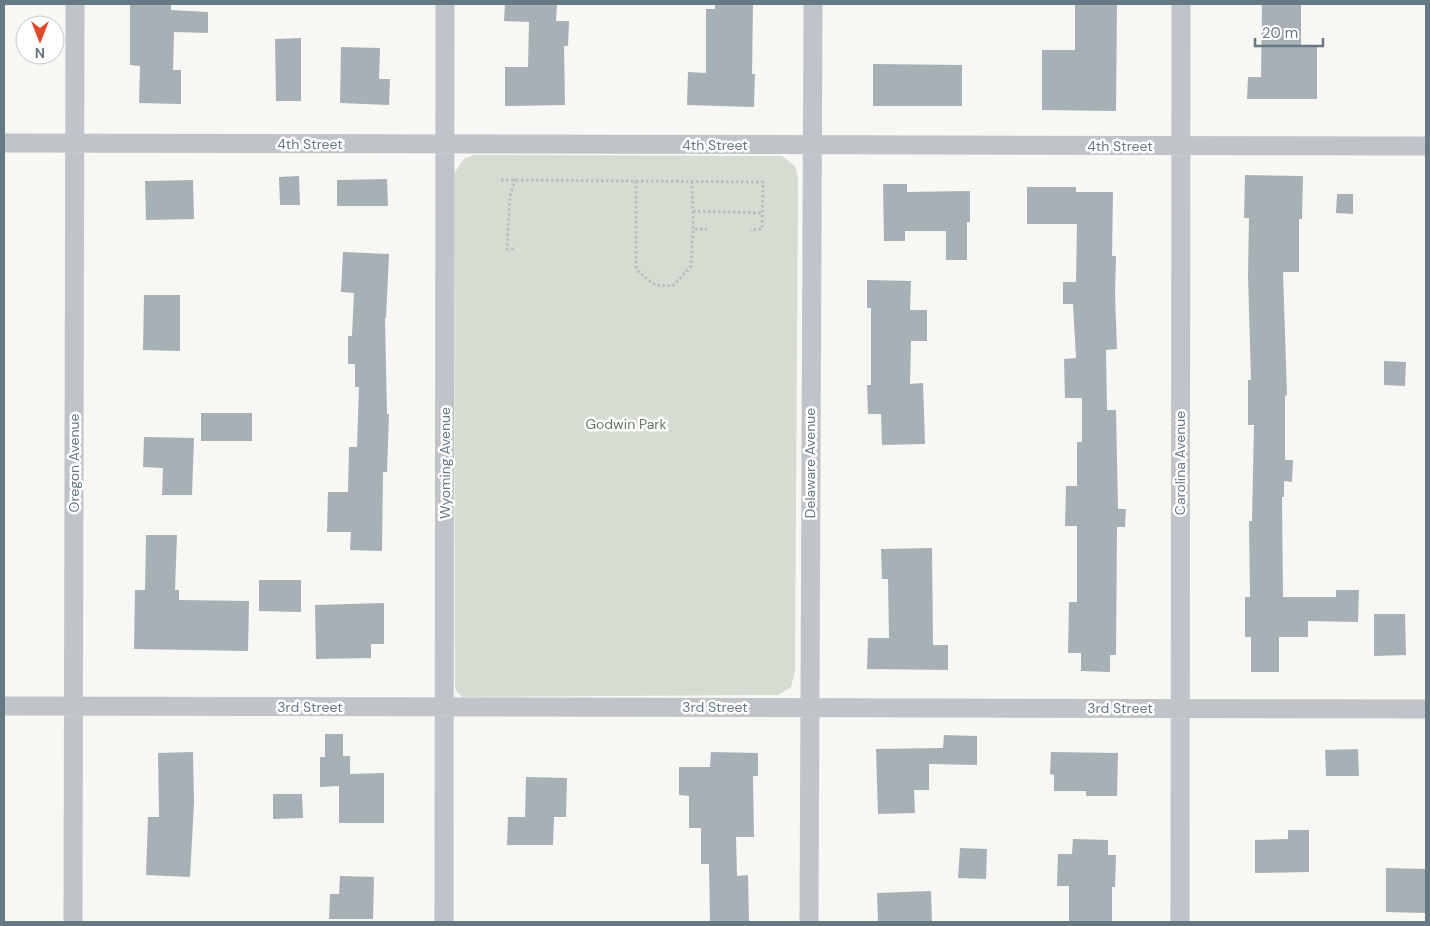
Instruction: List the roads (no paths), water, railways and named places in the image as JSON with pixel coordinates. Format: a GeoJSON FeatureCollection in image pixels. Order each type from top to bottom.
{"type":"FeatureCollection","features":[{"type":"Feature","properties":{"kind":"street","name":"Oregon Avenue"},"geometry":{"type":"LineString","coordinates":[[73,922],[75,4]]}},
{"type":"Feature","properties":{"kind":"street","name":"Wyoming Avenue"},"geometry":{"type":"LineString","coordinates":[[444,922],[445,4]]}},
{"type":"Feature","properties":{"kind":"street","name":"Delaware Avenue"},"geometry":{"type":"LineString","coordinates":[[809,922],[813,4]]}},
{"type":"Feature","properties":{"kind":"street","name":"Carolina Avenue"},"geometry":{"type":"LineString","coordinates":[[1180,922],[1181,4]]}},
{"type":"Feature","properties":{"kind":"street","name":"4th Street"},"geometry":{"type":"LineString","coordinates":[[4,143],[1181,147],[1426,146]]}},
{"type":"Feature","properties":{"kind":"street","name":"3rd Street"},"geometry":{"type":"LineString","coordinates":[[4,706],[1426,709]]}},
{"type":"Feature","properties":{"kind":"park label","name":"Godwin Park"},"geometry":{"type":"Point","coordinates":[626,424]}}]}
